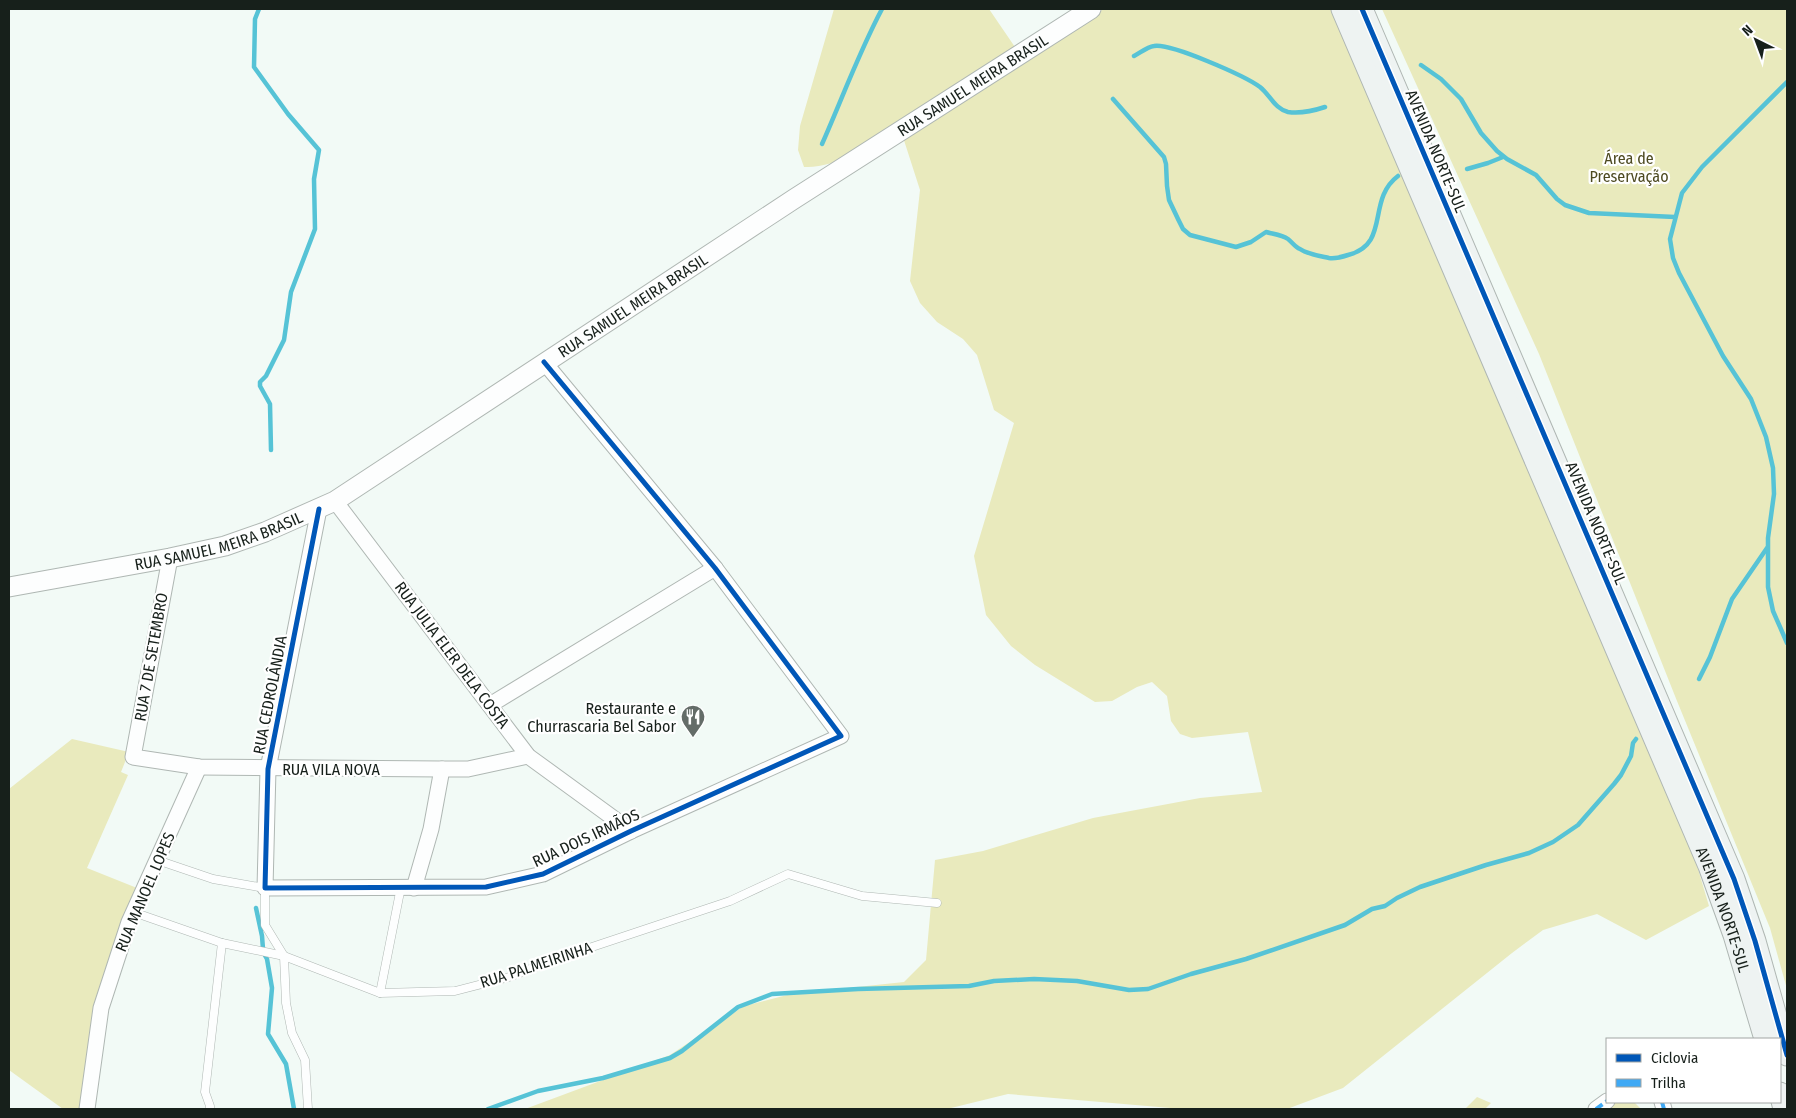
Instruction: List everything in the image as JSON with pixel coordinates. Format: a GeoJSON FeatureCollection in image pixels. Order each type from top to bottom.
{"type":"FeatureCollection","features":[{"type":"Feature","properties":{"kind":"main road","name":"AVENIDA NORTE-SUL"},"geometry":{"type":"LineString","coordinates":[[1342,9],[1709,866],[1734,935],[1765,1038]]}},
{"type":"Feature","properties":{"kind":"main road","name":"AVENIDA NORTE-SUL"},"geometry":{"type":"LineString","coordinates":[[1362,9],[1734,879],[1755,941],[1787,1055]]}},
{"type":"Feature","properties":{"kind":"street","name":"RUA SAMUEL MEIRA BRASIL"},"geometry":{"type":"LineString","coordinates":[[9,587],[170,558],[225,546],[327,505],[802,193],[1091,9]]}},
{"type":"Feature","properties":{"kind":"street"},"geometry":{"type":"LineString","coordinates":[[490,705],[714,568],[544,362]]}},
{"type":"Feature","properties":{"kind":"street","name":"RUA JULIA ELER DELA COSTA"},"geometry":{"type":"LineString","coordinates":[[327,505],[490,705],[528,756],[631,831]]}},
{"type":"Feature","properties":{"kind":"street","name":"RUA CEDROLÂNDIA"},"geometry":{"type":"LineString","coordinates":[[265,888],[268,769],[327,505]]}},
{"type":"Feature","properties":{"kind":"street","name":"RUA 7 DE SETEMBRO"},"geometry":{"type":"LineString","coordinates":[[133,757],[170,558]]}},
{"type":"Feature","properties":{"kind":"street","name":"RUA DOIS IRMÃOS"},"geometry":{"type":"LineString","coordinates":[[265,888],[486,887],[542,874],[631,831],[841,736],[714,568]]}},
{"type":"Feature","properties":{"kind":"street","name":"RUA VILA NOVA"},"geometry":{"type":"LineString","coordinates":[[133,757],[199,767],[468,769],[528,756]]}},
{"type":"Feature","properties":{"kind":"street","name":"RUA MANOEL LOPES"},"geometry":{"type":"LineString","coordinates":[[87,1109],[101,1008],[133,912],[199,767]]}},
{"type":"Feature","properties":{"kind":"street"},"geometry":{"type":"LineString","coordinates":[[408,888],[432,829],[442,769]]}},
{"type":"Feature","properties":{"kind":"lane"},"geometry":{"type":"LineString","coordinates":[[157,860],[213,879],[265,888],[265,925],[284,956],[286,1003],[292,1033],[305,1060],[308,1109]]}},
{"type":"Feature","properties":{"kind":"lane","name":"RUA PALMEIRINHA"},"geometry":{"type":"LineString","coordinates":[[133,912],[222,943],[284,956],[380,993],[455,991],[509,976],[574,952],[730,901],[788,874],[862,896],[937,903]]}},
{"type":"Feature","properties":{"kind":"lane"},"geometry":{"type":"LineString","coordinates":[[380,993],[408,888]]}},
{"type":"Feature","properties":{"kind":"lane"},"geometry":{"type":"LineString","coordinates":[[210,1109],[205,1092],[222,943]]}},
{"type":"Feature","properties":{"kind":"green space"},"geometry":{"type":"Polygon","coordinates":[[[834,9],[989,9],[1021,56],[1104,9],[1331,9],[1690,842],[1709,906],[1646,940],[1597,914],[1543,930],[1343,1088],[1287,1109],[1182,1109],[1008,1094],[947,1109],[525,1109],[670,1055],[744,1006],[791,994],[904,982],[926,960],[935,860],[983,851],[1093,818],[1200,798],[1262,792],[1248,732],[1192,738],[1180,734],[1171,721],[1167,696],[1152,682],[1137,687],[1112,701],[1095,702],[1035,665],[1011,646],[986,615],[974,556],[1014,423],[994,410],[977,355],[963,339],[937,322],[920,303],[910,281],[920,190],[901,131],[841,160],[816,167],[804,167],[798,150],[800,126],[834,9]]]}},
{"type":"Feature","properties":{"kind":"green space","name":"Área de Preservação"},"geometry":{"type":"Polygon","coordinates":[[[1382,9],[1787,9],[1787,989],[1770,928],[1677,701],[1539,354],[1382,9]]]}},
{"type":"Feature","properties":{"kind":"green space"},"geometry":{"type":"Polygon","coordinates":[[[72,739],[129,752],[121,772],[128,775],[87,868],[137,888],[81,1109],[63,1109],[9,1070],[9,789],[72,739]]]}},
{"type":"Feature","properties":{"kind":"green space"},"geometry":{"type":"Polygon","coordinates":[[[1477,1097],[1491,1103],[1485,1109],[1465,1109],[1477,1097]]]}},
{"type":"Feature","properties":{"kind":"green space"},"geometry":{"type":"Polygon","coordinates":[[[1613,1103],[1635,1103],[1641,1109],[1603,1109],[1613,1103]]]}},
{"type":"Feature","properties":{"kind":"waterway"},"geometry":{"type":"LineString","coordinates":[[259,9],[255,19],[254,67],[288,114],[319,150],[314,179],[315,229],[291,292],[284,340],[266,376],[260,382],[260,386],[270,404],[271,450]]}},
{"type":"Feature","properties":{"kind":"waterway"},"geometry":{"type":"LineString","coordinates":[[822,144],[858,59],[882,9]]}},
{"type":"Feature","properties":{"kind":"waterway"},"geometry":{"type":"LineString","coordinates":[[1134,56],[1154,46],[1163,46],[1208,61],[1252,82],[1264,90],[1276,105],[1288,112],[1311,111],[1325,107]]}},
{"type":"Feature","properties":{"kind":"waterway"},"geometry":{"type":"LineString","coordinates":[[1421,65],[1441,79],[1461,99],[1481,133],[1497,151],[1507,159],[1536,175],[1557,199],[1565,205],[1589,213],[1675,217]]}},
{"type":"Feature","properties":{"kind":"waterway"},"geometry":{"type":"LineString","coordinates":[[1787,82],[1702,167],[1682,193],[1670,239],[1673,258],[1679,273],[1723,356],[1751,399],[1766,437],[1773,468],[1774,494],[1768,538],[1768,587],[1773,611],[1787,643]]}},
{"type":"Feature","properties":{"kind":"waterway"},"geometry":{"type":"LineString","coordinates":[[1113,99],[1164,157],[1169,200],[1183,229],[1190,235],[1236,247],[1251,242],[1266,232],[1286,238],[1298,248],[1310,254],[1337,258],[1361,249],[1369,241],[1374,231],[1383,197],[1388,186],[1398,176]]}},
{"type":"Feature","properties":{"kind":"waterway"},"geometry":{"type":"LineString","coordinates":[[1467,169],[1503,157]]}},
{"type":"Feature","properties":{"kind":"waterway"},"geometry":{"type":"LineString","coordinates":[[1699,679],[1710,657],[1732,599],[1767,548]]}},
{"type":"Feature","properties":{"kind":"waterway"},"geometry":{"type":"LineString","coordinates":[[488,1109],[538,1091],[603,1078],[670,1058],[682,1051],[738,1007],[772,994],[858,989],[969,986],[994,981],[1034,979],[1077,981],[1129,990],[1148,989],[1191,974],[1246,959],[1345,925],[1372,909],[1385,906],[1420,887],[1529,853],[1553,842],[1578,825],[1614,784],[1631,756],[1633,743],[1636,739]]}},
{"type":"Feature","properties":{"kind":"waterway"},"geometry":{"type":"LineString","coordinates":[[256,908],[263,949]]}},
{"type":"Feature","properties":{"kind":"waterway"},"geometry":{"type":"LineString","coordinates":[[263,952],[267,959],[272,988],[268,1034],[286,1064],[294,1109]]}},
{"type":"Feature","properties":{"kind":"marked path"},"geometry":{"type":"LineString","coordinates":[[1596,1109],[1606,1102]]}},
{"type":"Feature","properties":{"kind":"marked path"},"geometry":{"type":"LineString","coordinates":[[1662,1103],[1664,1109]]}},
{"type":"Feature","properties":{"kind":"cycle path"},"geometry":{"type":"LineString","coordinates":[[1362,9],[1734,879],[1755,941],[1787,1055]]}},
{"type":"Feature","properties":{"kind":"cycle path"},"geometry":{"type":"LineString","coordinates":[[319,509],[268,769],[265,888],[486,887],[543,874],[631,831],[841,736],[715,568],[544,362]]}},
{"type":"Feature","properties":{"kind":"place","name":"Restaurante e Churrascaria Bel Sabor"},"geometry":{"type":"Point","coordinates":[693,738]}}]}
